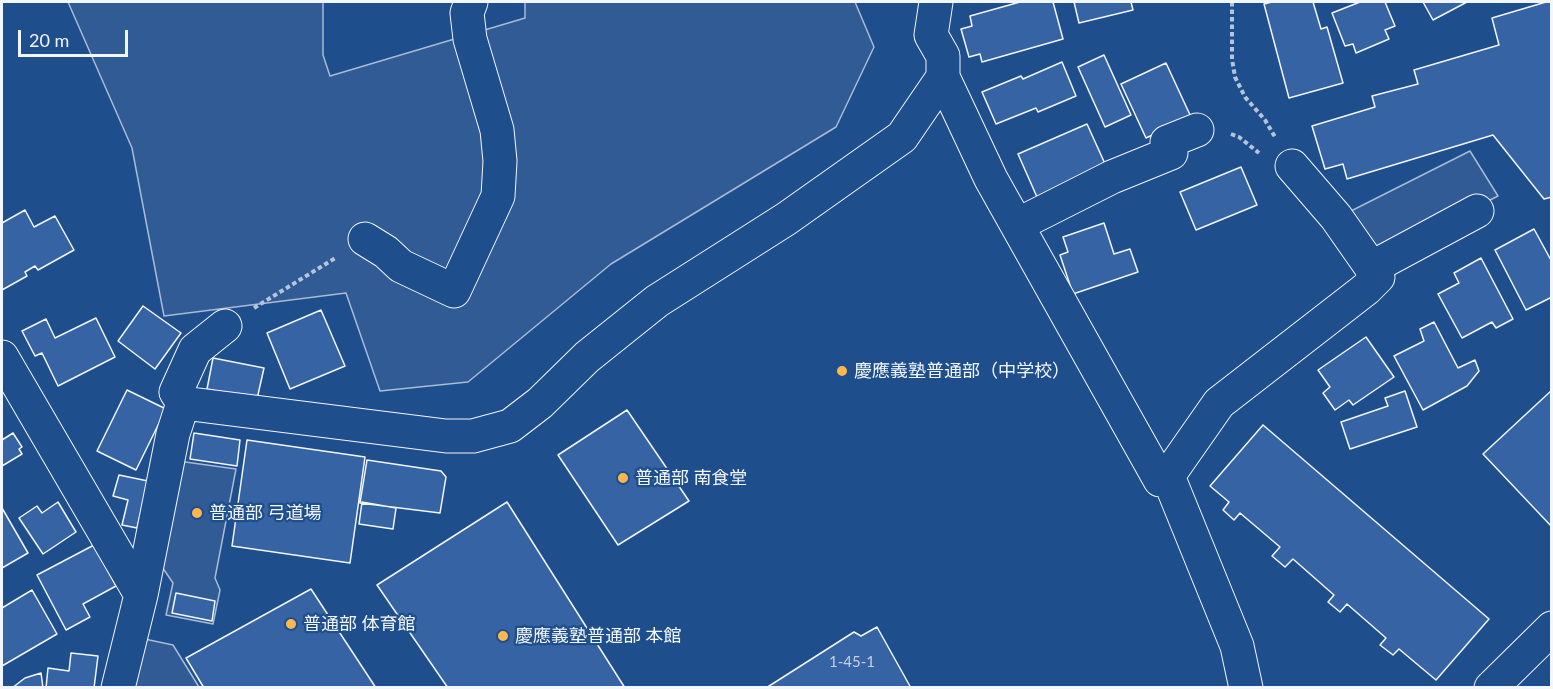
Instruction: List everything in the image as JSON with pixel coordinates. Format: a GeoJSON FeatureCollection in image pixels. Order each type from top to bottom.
{"type":"FeatureCollection","features":[{"type":"Feature","properties":{"kind":"street"},"geometry":{"type":"LineString","coordinates":[[365,239],[386,252],[401,266],[454,291],[498,195],[500,161],[497,130],[470,39],[467,13],[471,2]]}},
{"type":"Feature","properties":{"kind":"street"},"geometry":{"type":"LineString","coordinates":[[936,2],[931,35],[943,56],[943,77],[991,179],[1160,480],[1168,476],[1219,403],[1366,289],[1378,277],[1336,217],[1292,166]]}},
{"type":"Feature","properties":{"kind":"street"},"geometry":{"type":"LineString","coordinates":[[183,403],[446,436],[473,436],[510,426],[540,403],[587,357],[657,301],[786,219],[902,137],[943,77]]}},
{"type":"Feature","properties":{"kind":"street"},"geometry":{"type":"LineString","coordinates":[[1017,225],[1112,177],[1171,153],[1167,142],[1197,130]]}},
{"type":"Feature","properties":{"kind":"street"},"geometry":{"type":"LineString","coordinates":[[1371,268],[1477,211]]}},
{"type":"Feature","properties":{"kind":"street"},"geometry":{"type":"LineString","coordinates":[[183,403],[176,392],[195,350],[225,326]]}},
{"type":"Feature","properties":{"kind":"street"},"geometry":{"type":"LineString","coordinates":[[2,357],[141,595]]}},
{"type":"Feature","properties":{"kind":"street"},"geometry":{"type":"LineString","coordinates":[[118,687],[141,595],[173,434],[183,403]]}},
{"type":"Feature","properties":{"kind":"street"},"geometry":{"type":"LineString","coordinates":[[1168,476],[1237,646],[1246,687]]}},
{"type":"Feature","properties":{"kind":"street"},"geometry":{"type":"LineString","coordinates":[[1491,687],[1551,628]]}},
{"type":"Feature","properties":{"kind":"path"},"geometry":{"type":"LineString","coordinates":[[1232,2],[1234,77],[1245,97],[1265,120],[1292,166]]}},
{"type":"Feature","properties":{"kind":"path"},"geometry":{"type":"LineString","coordinates":[[1197,130],[1216,128],[1239,137],[1274,164],[1292,166]]}},
{"type":"Feature","properties":{"kind":"path"},"geometry":{"type":"LineString","coordinates":[[225,326],[365,239]]}},
{"type":"Feature","properties":{"kind":"shaded area"},"geometry":{"type":"Polygon","coordinates":[[[68,2],[323,2],[323,55],[330,76],[525,18],[525,2],[855,2],[874,47],[836,127],[611,264],[468,382],[380,391],[346,293],[164,316],[132,148],[68,2]]]}},
{"type":"Feature","properties":{"kind":"shaded area"},"geometry":{"type":"Polygon","coordinates":[[[1470,151],[1498,196],[1377,257],[1345,214],[1470,151]]]}},
{"type":"Feature","properties":{"kind":"shaded area","name":"普通部 弓道場"},"geometry":{"type":"Polygon","coordinates":[[[178,461],[236,469],[215,578],[220,590],[213,624],[166,615],[173,583],[156,558],[178,461]]]}},
{"type":"Feature","properties":{"kind":"shaded area"},"geometry":{"type":"Polygon","coordinates":[[[140,638],[173,645],[199,687],[128,688],[140,638]]]}},
{"type":"Feature","properties":{"kind":"building"},"geometry":{"type":"Polygon","coordinates":[[[1020,2],[1053,2],[1063,39],[982,62],[980,54],[969,57],[961,29],[972,26],[970,16],[1020,2]]]}},
{"type":"Feature","properties":{"kind":"building"},"geometry":{"type":"Polygon","coordinates":[[[1074,2],[1131,2],[1133,10],[1079,23],[1074,2]]]}},
{"type":"Feature","properties":{"kind":"building"},"geometry":{"type":"Polygon","coordinates":[[[1313,2],[1321,29],[1327,27],[1343,83],[1289,98],[1264,4],[1313,2]]]}},
{"type":"Feature","properties":{"kind":"building"},"geometry":{"type":"Polygon","coordinates":[[[1360,2],[1385,2],[1395,26],[1385,30],[1389,39],[1356,53],[1353,44],[1345,46],[1332,13],[1360,2]]]}},
{"type":"Feature","properties":{"kind":"building"},"geometry":{"type":"Polygon","coordinates":[[[1423,2],[1467,2],[1433,20],[1423,2]]]}},
{"type":"Feature","properties":{"kind":"building"},"geometry":{"type":"Polygon","coordinates":[[[1552,2],[1552,197],[1544,199],[1493,135],[1347,179],[1343,164],[1325,169],[1312,126],[1375,107],[1372,96],[1418,84],[1414,70],[1499,45],[1492,18],[1552,2]]]}},
{"type":"Feature","properties":{"kind":"building"},"geometry":{"type":"Polygon","coordinates":[[[1104,55],[1131,115],[1105,127],[1078,67],[1104,55]]]}},
{"type":"Feature","properties":{"kind":"building"},"geometry":{"type":"Polygon","coordinates":[[[1062,62],[1076,96],[1038,112],[1036,108],[996,124],[982,92],[1021,76],[1023,79],[1062,62]]]}},
{"type":"Feature","properties":{"kind":"building"},"geometry":{"type":"Polygon","coordinates":[[[1166,63],[1191,117],[1146,138],[1121,84],[1166,63]]]}},
{"type":"Feature","properties":{"kind":"building"},"geometry":{"type":"Polygon","coordinates":[[[1087,124],[1106,166],[1037,197],[1018,154],[1087,124]]]}},
{"type":"Feature","properties":{"kind":"building"},"geometry":{"type":"Polygon","coordinates":[[[1241,167],[1257,205],[1196,230],[1180,192],[1241,167]]]}},
{"type":"Feature","properties":{"kind":"building"},"geometry":{"type":"Polygon","coordinates":[[[25,210],[34,227],[55,216],[74,250],[38,270],[35,266],[25,272],[27,276],[2,290],[2,223],[25,210]]]}},
{"type":"Feature","properties":{"kind":"building"},"geometry":{"type":"Polygon","coordinates":[[[1104,223],[1114,254],[1130,249],[1138,272],[1073,294],[1060,255],[1068,252],[1063,237],[1104,223]]]}},
{"type":"Feature","properties":{"kind":"building"},"geometry":{"type":"Polygon","coordinates":[[[1534,229],[1552,262],[1552,297],[1526,310],[1495,250],[1534,229]]]}},
{"type":"Feature","properties":{"kind":"building"},"geometry":{"type":"Polygon","coordinates":[[[1481,258],[1513,319],[1496,328],[1492,322],[1462,338],[1438,294],[1459,283],[1454,273],[1481,258]]]}},
{"type":"Feature","properties":{"kind":"building"},"geometry":{"type":"Polygon","coordinates":[[[143,306],[181,333],[155,369],[118,341],[143,306]]]}},
{"type":"Feature","properties":{"kind":"building"},"geometry":{"type":"Polygon","coordinates":[[[321,310],[345,366],[290,389],[267,333],[321,310]]]}},
{"type":"Feature","properties":{"kind":"building"},"geometry":{"type":"Polygon","coordinates":[[[96,318],[115,357],[58,386],[42,353],[35,356],[22,331],[46,319],[55,338],[96,318]]]}},
{"type":"Feature","properties":{"kind":"building"},"geometry":{"type":"Polygon","coordinates":[[[1434,322],[1458,368],[1475,360],[1479,371],[1467,386],[1423,410],[1394,356],[1424,341],[1420,329],[1434,322]]]}},
{"type":"Feature","properties":{"kind":"building"},"geometry":{"type":"Polygon","coordinates":[[[1366,337],[1394,377],[1353,405],[1349,400],[1335,410],[1323,393],[1330,387],[1318,370],[1366,337]]]}},
{"type":"Feature","properties":{"kind":"building"},"geometry":{"type":"Polygon","coordinates":[[[213,358],[264,368],[257,399],[207,389],[213,358]]]}},
{"type":"Feature","properties":{"kind":"building"},"geometry":{"type":"Polygon","coordinates":[[[127,390],[166,409],[136,470],[97,451],[127,390]]]}},
{"type":"Feature","properties":{"kind":"building"},"geometry":{"type":"Polygon","coordinates":[[[1552,390],[1552,527],[1483,454],[1552,390]]]}},
{"type":"Feature","properties":{"kind":"building"},"geometry":{"type":"Polygon","coordinates":[[[1405,391],[1417,427],[1350,449],[1341,422],[1388,406],[1385,398],[1405,391]]]}},
{"type":"Feature","properties":{"kind":"building","name":"普通部 南食堂"},"geometry":{"type":"Polygon","coordinates":[[[627,410],[689,501],[618,545],[558,455],[627,410]]]}},
{"type":"Feature","properties":{"kind":"building"},"geometry":{"type":"Polygon","coordinates":[[[1263,425],[1489,619],[1436,680],[1399,649],[1393,655],[1380,645],[1386,638],[1347,604],[1340,612],[1328,602],[1334,595],[1293,559],[1285,567],[1272,556],[1280,547],[1240,513],[1234,520],[1223,510],[1229,502],[1210,486],[1263,425]]]}},
{"type":"Feature","properties":{"kind":"building"},"geometry":{"type":"Polygon","coordinates":[[[13,433],[22,447],[19,449],[22,454],[2,466],[2,440],[13,433]]]}},
{"type":"Feature","properties":{"kind":"building"},"geometry":{"type":"Polygon","coordinates":[[[194,433],[240,440],[237,466],[190,459],[194,433]]]}},
{"type":"Feature","properties":{"kind":"building"},"geometry":{"type":"Polygon","coordinates":[[[247,440],[365,457],[350,563],[232,546],[247,440]]]}},
{"type":"Feature","properties":{"kind":"building"},"geometry":{"type":"Polygon","coordinates":[[[367,460],[441,471],[446,477],[440,513],[360,503],[367,460]]]}},
{"type":"Feature","properties":{"kind":"building"},"geometry":{"type":"Polygon","coordinates":[[[119,475],[148,481],[137,528],[122,525],[128,500],[113,496],[119,475]]]}},
{"type":"Feature","properties":{"kind":"building"},"geometry":{"type":"Polygon","coordinates":[[[58,502],[76,532],[43,554],[19,518],[37,506],[42,513],[58,502]]]}},
{"type":"Feature","properties":{"kind":"building"},"geometry":{"type":"Polygon","coordinates":[[[362,502],[396,508],[393,529],[359,524],[362,502]]]}},
{"type":"Feature","properties":{"kind":"building","name":"慶應義塾普通部 本館"},"geometry":{"type":"Polygon","coordinates":[[[507,502],[625,688],[448,688],[377,585],[507,502]]]}},
{"type":"Feature","properties":{"kind":"building"},"geometry":{"type":"Polygon","coordinates":[[[2,508],[28,553],[2,568],[2,508]]]}},
{"type":"Feature","properties":{"kind":"building"},"geometry":{"type":"Polygon","coordinates":[[[94,545],[116,586],[83,604],[90,617],[66,630],[37,575],[94,545]]]}},
{"type":"Feature","properties":{"kind":"building","name":"普通部 体育館"},"geometry":{"type":"Polygon","coordinates":[[[311,589],[376,688],[204,688],[186,658],[311,589]]]}},
{"type":"Feature","properties":{"kind":"building"},"geometry":{"type":"Polygon","coordinates":[[[32,590],[57,634],[2,666],[2,608],[32,590]]]}},
{"type":"Feature","properties":{"kind":"building"},"geometry":{"type":"Polygon","coordinates":[[[176,593],[215,601],[212,621],[172,613],[176,593]]]}},
{"type":"Feature","properties":{"kind":"building"},"geometry":{"type":"Polygon","coordinates":[[[877,627],[911,688],[766,688],[854,632],[861,636],[877,627]]]}},
{"type":"Feature","properties":{"kind":"building"},"geometry":{"type":"Polygon","coordinates":[[[71,653],[98,656],[94,688],[46,688],[48,668],[69,671],[71,653]]]}},
{"type":"Feature","properties":{"kind":"building"},"geometry":{"type":"Polygon","coordinates":[[[41,673],[43,688],[12,688],[25,678],[41,673]]]}},
{"type":"Feature","properties":{"kind":"place","name":"慶應義塾普通部（中学校）"},"geometry":{"type":"Point","coordinates":[842,371]}},
{"type":"Feature","properties":{"kind":"place","name":"普通部 南食堂"},"geometry":{"type":"Point","coordinates":[623,478]}},
{"type":"Feature","properties":{"kind":"place","name":"普通部 弓道場"},"geometry":{"type":"Point","coordinates":[197,513]}},
{"type":"Feature","properties":{"kind":"place","name":"普通部 体育館"},"geometry":{"type":"Point","coordinates":[291,624]}},
{"type":"Feature","properties":{"kind":"place","name":"慶應義塾普通部 本館"},"geometry":{"type":"Point","coordinates":[503,636]}}]}
